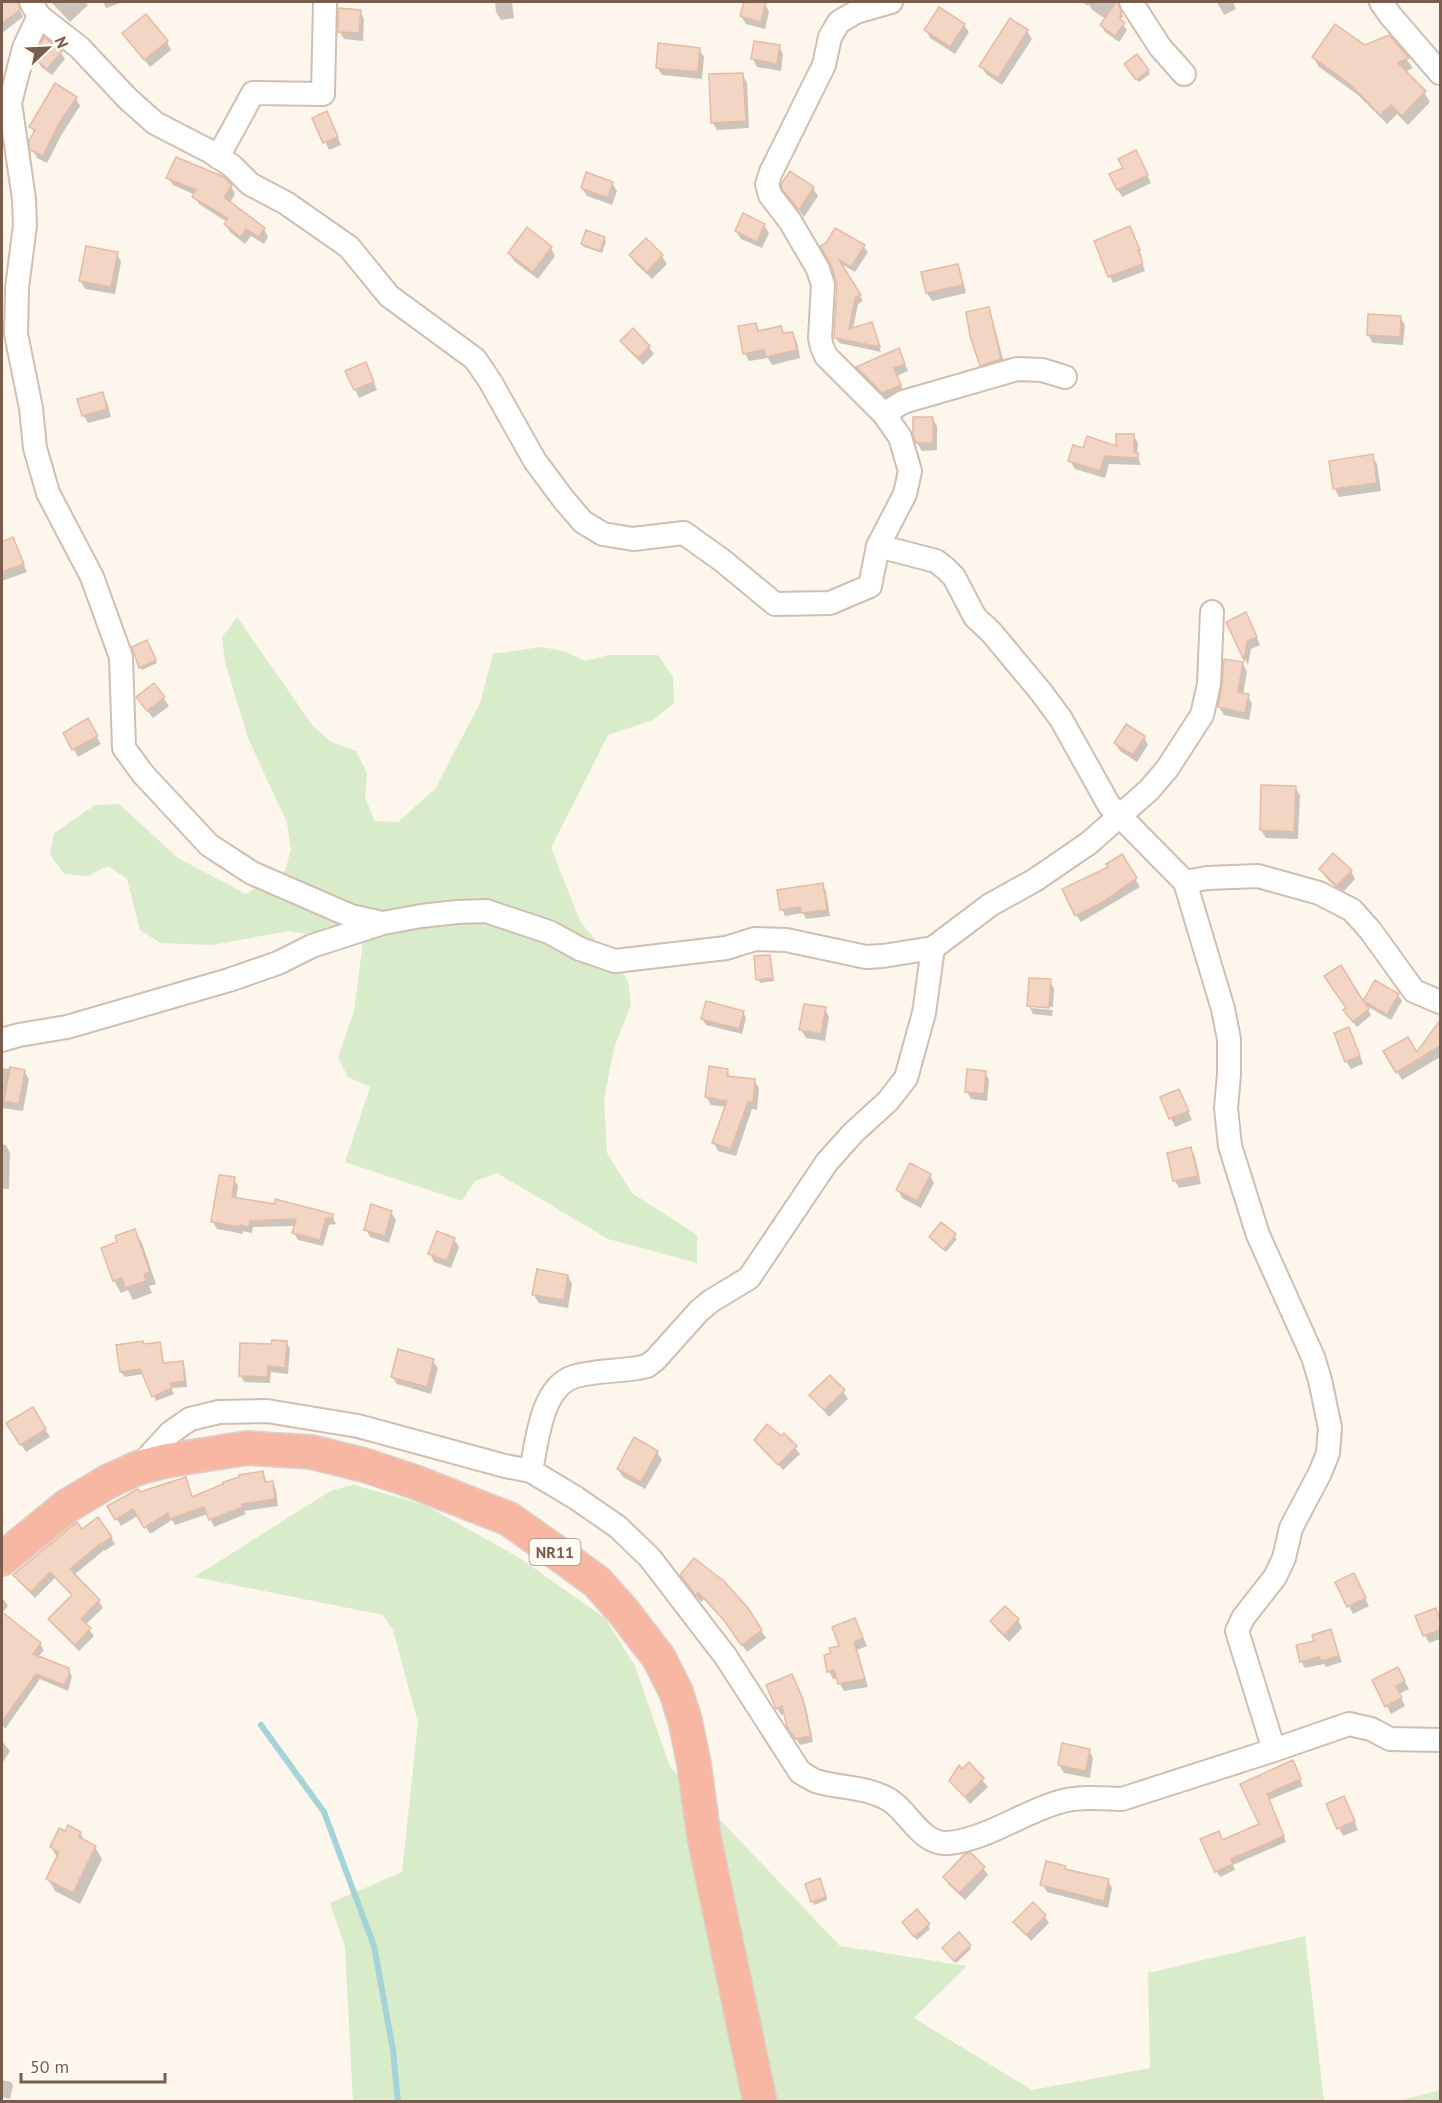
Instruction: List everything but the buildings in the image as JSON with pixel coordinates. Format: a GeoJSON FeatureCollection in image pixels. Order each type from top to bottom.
{"type":"FeatureCollection","features":[{"type":"Feature","properties":{"kind":"highway","name":"NR11"},"geometry":{"type":"LineString","coordinates":[[2,1559],[67,1506],[109,1481],[138,1468],[165,1461],[247,1448],[311,1452],[364,1465],[509,1519],[597,1582],[637,1628],[659,1658],[669,1675],[685,1720],[694,1764],[704,1837],[760,2102]]}},
{"type":"Feature","properties":{"kind":"street"},"geometry":{"type":"LineString","coordinates":[[218,157],[254,93],[323,93],[325,2]]}},
{"type":"Feature","properties":{"kind":"street"},"geometry":{"type":"LineString","coordinates":[[383,923],[351,916],[252,873],[209,845],[143,774],[124,748],[121,657],[92,577],[48,493],[35,448],[31,408],[16,334],[17,288],[25,225],[24,199],[10,103],[35,9],[79,47],[128,99],[155,123],[218,157],[232,166],[250,184],[286,203],[349,246],[389,296],[475,359],[535,461],[583,522],[603,534],[633,539],[684,533],[723,561],[775,604],[830,603],[870,586],[878,546],[905,494],[910,471],[900,437],[884,414],[826,356],[820,338],[823,285],[818,269],[790,221],[770,195],[767,184],[824,65],[830,37],[839,22],[856,12],[891,2]]}},
{"type":"Feature","properties":{"kind":"street"},"geometry":{"type":"LineString","coordinates":[[1131,2],[1160,47],[1184,74]]}},
{"type":"Feature","properties":{"kind":"street"},"geometry":{"type":"LineString","coordinates":[[1381,2],[1440,73]]}},
{"type":"Feature","properties":{"kind":"street"},"geometry":{"type":"LineString","coordinates":[[884,414],[903,402],[1017,369],[1042,370],[1065,377]]}},
{"type":"Feature","properties":{"kind":"street"},"geometry":{"type":"LineString","coordinates":[[878,546],[936,561],[954,577],[975,617],[991,632],[1061,719],[1109,805],[1185,882],[1223,1009],[1229,1039],[1226,1108],[1230,1146],[1258,1235],[1312,1357],[1320,1380],[1330,1428],[1328,1453],[1291,1528],[1284,1558],[1275,1577],[1237,1631],[1274,1750]]}},
{"type":"Feature","properties":{"kind":"street"},"geometry":{"type":"LineString","coordinates":[[2,1040],[67,1027],[229,980],[278,963],[312,946],[383,923],[421,916],[486,911],[549,932],[580,949],[615,961],[726,948],[755,939],[786,940],[866,957],[933,948],[990,905],[1061,863],[1120,817],[1149,790],[1167,769],[1202,715],[1209,684],[1212,612]]}},
{"type":"Feature","properties":{"kind":"street"},"geometry":{"type":"LineString","coordinates":[[1185,882],[1206,878],[1258,876],[1319,893],[1353,910],[1414,991],[1440,1002]]}},
{"type":"Feature","properties":{"kind":"street"},"geometry":{"type":"LineString","coordinates":[[531,1471],[544,1414],[551,1397],[560,1384],[573,1377],[647,1366],[711,1300],[749,1278],[827,1162],[853,1132],[888,1101],[906,1078],[924,1013],[933,948]]}},
{"type":"Feature","properties":{"kind":"street"},"geometry":{"type":"LineString","coordinates":[[138,1468],[170,1434],[190,1419],[219,1412],[267,1411],[358,1426],[484,1461],[531,1471],[618,1527],[650,1558],[726,1657],[801,1772],[816,1780],[870,1792],[891,1801],[920,1831],[936,1841],[945,1843],[978,1837],[1061,1801],[1097,1798],[1122,1799],[1349,1724],[1371,1729],[1390,1739],[1440,1740]]}},
{"type":"Feature","properties":{"kind":"green space"},"geometry":{"type":"Polygon","coordinates":[[[237,617],[313,726],[331,742],[356,751],[367,773],[365,798],[375,821],[398,822],[435,789],[480,703],[493,654],[541,647],[564,651],[586,661],[608,655],[658,655],[673,676],[674,703],[653,720],[608,735],[551,848],[580,921],[628,980],[631,1004],[614,1048],[604,1100],[607,1153],[632,1193],[697,1235],[697,1263],[608,1239],[497,1173],[475,1181],[462,1201],[345,1162],[370,1087],[348,1077],[338,1057],[354,1011],[363,942],[288,931],[212,945],[160,943],[140,930],[127,879],[108,866],[87,876],[64,874],[50,855],[54,833],[95,805],[119,804],[178,858],[246,894],[285,871],[291,849],[287,823],[248,738],[225,662],[222,637],[237,617]]]}},
{"type":"Feature","properties":{"kind":"green space"},"geometry":{"type":"Polygon","coordinates":[[[354,1485],[425,1505],[518,1557],[605,1618],[635,1666],[670,1767],[840,1946],[967,1966],[914,2018],[1032,2090],[1150,2068],[1148,1973],[1305,1936],[1324,2101],[353,2101],[345,1947],[330,1903],[402,1872],[418,1723],[393,1630],[383,1615],[194,1577],[332,1490],[354,1485]]]}},
{"type":"Feature","properties":{"kind":"green space"},"geometry":{"type":"Polygon","coordinates":[[[1440,2090],[1440,2101],[1398,2101],[1440,2090]]]}},
{"type":"Feature","properties":{"kind":"waterway"},"geometry":{"type":"LineString","coordinates":[[261,1725],[324,1812],[374,1946],[393,2050],[398,2102]]}}]}
